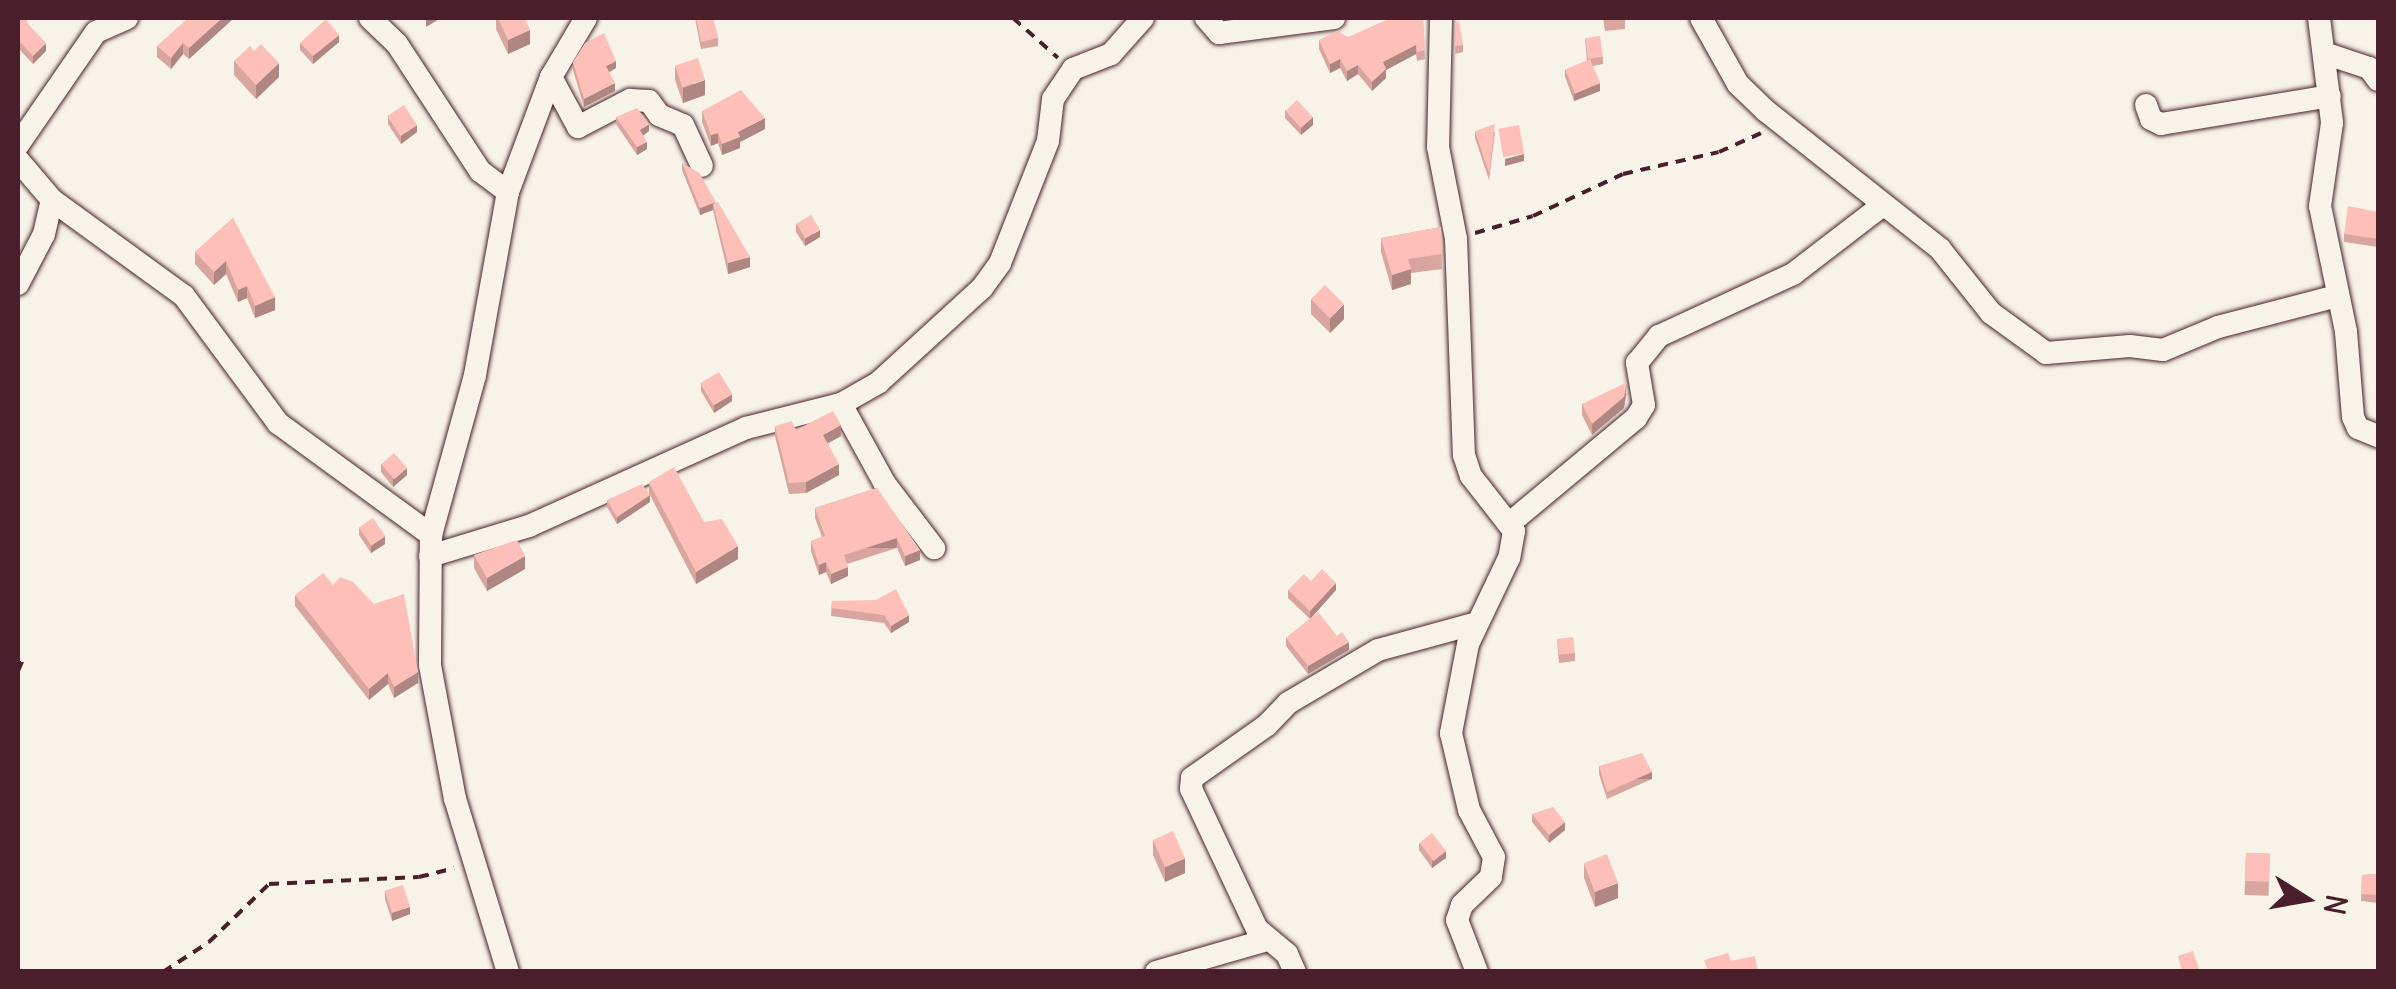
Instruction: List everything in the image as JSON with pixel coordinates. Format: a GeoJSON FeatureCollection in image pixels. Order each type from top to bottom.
{"type":"FeatureCollection","features":[{"type":"Feature","properties":{"kind":"street"},"geometry":{"type":"LineString","coordinates":[[18,145],[96,32],[127,18]]}},
{"type":"Feature","properties":{"kind":"street"},"geometry":{"type":"LineString","coordinates":[[370,18],[397,44],[480,171],[508,192]]}},
{"type":"Feature","properties":{"kind":"street"},"geometry":{"type":"LineString","coordinates":[[508,972],[473,861],[430,665],[430,545],[475,375],[508,192],[551,77],[586,18]]}},
{"type":"Feature","properties":{"kind":"street"},"geometry":{"type":"LineString","coordinates":[[18,160],[52,200],[184,296],[278,423],[430,545],[529,526],[746,428],[841,404],[878,383],[982,288],[1000,263],[1051,131],[1053,99],[1073,68],[1111,54],[1143,18]]}},
{"type":"Feature","properties":{"kind":"street"},"geometry":{"type":"LineString","coordinates":[[1206,18],[1219,33],[1334,18]]}},
{"type":"Feature","properties":{"kind":"street"},"geometry":{"type":"LineString","coordinates":[[1441,18],[1438,147],[1456,238],[1464,455],[1470,476],[1510,524],[1509,558],[1477,623],[1456,681],[1451,733],[1468,810],[1494,856],[1491,877],[1462,905],[1457,920],[1477,972]]}},
{"type":"Feature","properties":{"kind":"street"},"geometry":{"type":"LineString","coordinates":[[1700,18],[1738,84],[1781,125],[1951,259],[1991,313],[2046,353],[2130,346],[2164,350],[2218,327],[2337,296]]}},
{"type":"Feature","properties":{"kind":"street"},"geometry":{"type":"LineString","coordinates":[[2319,18],[2330,96],[2320,206],[2353,417],[2358,428],[2378,436]]}},
{"type":"Feature","properties":{"kind":"street"},"geometry":{"type":"LineString","coordinates":[[2324,52],[2369,68],[2378,80]]}},
{"type":"Feature","properties":{"kind":"street"},"geometry":{"type":"LineString","coordinates":[[551,77],[578,127],[630,100],[649,101],[659,115],[683,125],[702,166]]}},
{"type":"Feature","properties":{"kind":"street"},"geometry":{"type":"LineString","coordinates":[[2146,105],[2151,119],[2161,124],[2330,96]]}},
{"type":"Feature","properties":{"kind":"street"},"geometry":{"type":"LineString","coordinates":[[18,284],[44,234],[52,200]]}},
{"type":"Feature","properties":{"kind":"street"},"geometry":{"type":"LineString","coordinates":[[1510,524],[1636,418],[1644,405],[1638,364],[1658,336],[1794,274],[1883,205]]}},
{"type":"Feature","properties":{"kind":"street"},"geometry":{"type":"LineString","coordinates":[[841,404],[885,484],[934,548]]}},
{"type":"Feature","properties":{"kind":"street"},"geometry":{"type":"LineString","coordinates":[[1294,972],[1288,954],[1267,940],[1191,789],[1192,778],[1268,726],[1288,703],[1378,650],[1477,623]]}},
{"type":"Feature","properties":{"kind":"street"},"geometry":{"type":"LineString","coordinates":[[1156,972],[1267,940]]}},
{"type":"Feature","properties":{"kind":"path"},"geometry":{"type":"LineString","coordinates":[[1013,18],[1073,68]]}},
{"type":"Feature","properties":{"kind":"path"},"geometry":{"type":"LineString","coordinates":[[1456,238],[1533,216],[1623,174],[1719,152],[1781,125]]}},
{"type":"Feature","properties":{"kind":"path"},"geometry":{"type":"LineString","coordinates":[[18,671],[23,658]]}},
{"type":"Feature","properties":{"kind":"path"},"geometry":{"type":"LineString","coordinates":[[163,972],[210,942],[269,884],[420,876],[473,861]]}},
{"type":"Feature","properties":{"kind":"building"},"geometry":{"type":"Polygon","coordinates":[[[18,18],[26,18],[46,43],[33,56],[18,40],[18,18]]]}},
{"type":"Feature","properties":{"kind":"building"},"geometry":{"type":"Polygon","coordinates":[[[188,18],[222,18],[189,48],[183,43],[171,58],[157,46],[188,18]]]}},
{"type":"Feature","properties":{"kind":"building"},"geometry":{"type":"Polygon","coordinates":[[[498,18],[525,18],[530,30],[508,40],[498,18]]]}},
{"type":"Feature","properties":{"kind":"building"},"geometry":{"type":"Polygon","coordinates":[[[696,18],[713,18],[718,38],[701,42],[696,18]]]}},
{"type":"Feature","properties":{"kind":"building"},"geometry":{"type":"Polygon","coordinates":[[[1391,18],[1423,18],[1425,50],[1417,52],[1416,45],[1383,62],[1386,69],[1372,82],[1358,65],[1347,71],[1340,59],[1330,64],[1319,40],[1337,31],[1348,37],[1391,18]]]}},
{"type":"Feature","properties":{"kind":"building"},"geometry":{"type":"Polygon","coordinates":[[[326,19],[339,35],[313,56],[300,43],[326,19]]]}},
{"type":"Feature","properties":{"kind":"building"},"geometry":{"type":"Polygon","coordinates":[[[1459,21],[1463,45],[1455,46],[1456,22],[1459,21]]]}},
{"type":"Feature","properties":{"kind":"building"},"geometry":{"type":"Polygon","coordinates":[[[604,33],[616,61],[606,66],[615,83],[584,99],[573,62],[585,43],[604,33]]]}},
{"type":"Feature","properties":{"kind":"building"},"geometry":{"type":"Polygon","coordinates":[[[1600,36],[1603,57],[1588,59],[1585,38],[1600,36]]]}},
{"type":"Feature","properties":{"kind":"building"},"geometry":{"type":"Polygon","coordinates":[[[261,44],[279,63],[256,85],[234,61],[250,46],[254,51],[261,44]]]}},
{"type":"Feature","properties":{"kind":"building"},"geometry":{"type":"Polygon","coordinates":[[[698,58],[705,80],[682,87],[675,65],[698,58]]]}},
{"type":"Feature","properties":{"kind":"building"},"geometry":{"type":"Polygon","coordinates":[[[1590,59],[1600,83],[1575,93],[1565,70],[1590,59]]]}},
{"type":"Feature","properties":{"kind":"building"},"geometry":{"type":"Polygon","coordinates":[[[741,90],[765,118],[738,132],[740,137],[722,144],[718,133],[711,135],[702,111],[741,90]]]}},
{"type":"Feature","properties":{"kind":"building"},"geometry":{"type":"Polygon","coordinates":[[[1297,100],[1313,117],[1301,128],[1285,111],[1297,100]]]}},
{"type":"Feature","properties":{"kind":"building"},"geometry":{"type":"Polygon","coordinates":[[[404,105],[417,125],[400,136],[387,116],[404,105]]]}},
{"type":"Feature","properties":{"kind":"building"},"geometry":{"type":"Polygon","coordinates":[[[637,108],[649,124],[640,130],[647,142],[637,147],[616,117],[637,108]]]}},
{"type":"Feature","properties":{"kind":"building"},"geometry":{"type":"Polygon","coordinates":[[[1495,124],[1489,173],[1475,131],[1495,124]]]}},
{"type":"Feature","properties":{"kind":"building"},"geometry":{"type":"Polygon","coordinates":[[[1519,125],[1524,154],[1503,157],[1498,129],[1519,125]]]}},
{"type":"Feature","properties":{"kind":"building"},"geometry":{"type":"Polygon","coordinates":[[[682,163],[699,173],[716,202],[700,208],[682,163]]]}},
{"type":"Feature","properties":{"kind":"building"},"geometry":{"type":"Polygon","coordinates":[[[718,202],[750,257],[728,263],[713,204],[718,202]]]}},
{"type":"Feature","properties":{"kind":"building"},"geometry":{"type":"Polygon","coordinates":[[[2348,206],[2378,212],[2378,239],[2344,234],[2348,206]]]}},
{"type":"Feature","properties":{"kind":"building"},"geometry":{"type":"Polygon","coordinates":[[[811,215],[820,230],[805,238],[796,224],[811,215]]]}},
{"type":"Feature","properties":{"kind":"building"},"geometry":{"type":"Polygon","coordinates":[[[233,218],[275,297],[255,306],[247,286],[238,290],[226,261],[214,272],[195,252],[233,218]]]}},
{"type":"Feature","properties":{"kind":"building"},"geometry":{"type":"Polygon","coordinates":[[[1441,227],[1442,254],[1408,259],[1411,269],[1392,275],[1381,238],[1441,227]]]}},
{"type":"Feature","properties":{"kind":"building"},"geometry":{"type":"Polygon","coordinates":[[[1325,285],[1344,304],[1330,318],[1311,299],[1325,285]]]}},
{"type":"Feature","properties":{"kind":"building"},"geometry":{"type":"Polygon","coordinates":[[[719,372],[732,394],[714,406],[700,383],[719,372]]]}},
{"type":"Feature","properties":{"kind":"building"},"geometry":{"type":"Polygon","coordinates":[[[1627,382],[1624,397],[1592,424],[1582,404],[1627,382]]]}},
{"type":"Feature","properties":{"kind":"building"},"geometry":{"type":"Polygon","coordinates":[[[833,411],[841,425],[823,435],[839,464],[806,482],[789,483],[775,426],[792,421],[796,430],[833,411]]]}},
{"type":"Feature","properties":{"kind":"building"},"geometry":{"type":"Polygon","coordinates":[[[394,453],[407,468],[394,479],[381,464],[394,453]]]}},
{"type":"Feature","properties":{"kind":"building"},"geometry":{"type":"Polygon","coordinates":[[[674,467],[704,522],[722,519],[738,546],[696,572],[649,482],[674,467]]]}},
{"type":"Feature","properties":{"kind":"building"},"geometry":{"type":"Polygon","coordinates":[[[642,484],[650,495],[617,517],[607,500],[642,484]]]}},
{"type":"Feature","properties":{"kind":"building"},"geometry":{"type":"Polygon","coordinates":[[[877,488],[920,550],[905,556],[897,538],[844,555],[848,567],[831,574],[826,562],[819,565],[811,541],[825,536],[815,508],[877,488]]]}},
{"type":"Feature","properties":{"kind":"building"},"geometry":{"type":"Polygon","coordinates":[[[373,518],[385,536],[371,546],[359,528],[373,518]]]}},
{"type":"Feature","properties":{"kind":"building"},"geometry":{"type":"Polygon","coordinates":[[[517,540],[525,556],[487,578],[474,555],[517,540]]]}},
{"type":"Feature","properties":{"kind":"building"},"geometry":{"type":"Polygon","coordinates":[[[1322,569],[1336,583],[1310,611],[1288,590],[1304,574],[1311,581],[1322,569]]]}},
{"type":"Feature","properties":{"kind":"building"},"geometry":{"type":"Polygon","coordinates":[[[323,573],[333,585],[340,577],[353,582],[374,604],[404,594],[418,672],[394,687],[388,673],[369,689],[295,595],[323,573]]]}},
{"type":"Feature","properties":{"kind":"building"},"geometry":{"type":"Polygon","coordinates":[[[896,589],[909,615],[891,626],[884,615],[831,608],[832,601],[876,600],[896,589]]]}},
{"type":"Feature","properties":{"kind":"building"},"geometry":{"type":"Polygon","coordinates":[[[1318,612],[1337,636],[1342,632],[1349,642],[1308,666],[1286,638],[1318,612]]]}},
{"type":"Feature","properties":{"kind":"building"},"geometry":{"type":"Polygon","coordinates":[[[1573,637],[1575,653],[1559,655],[1557,639],[1573,637]]]}},
{"type":"Feature","properties":{"kind":"building"},"geometry":{"type":"Polygon","coordinates":[[[1642,753],[1652,772],[1607,792],[1599,766],[1642,753]]]}},
{"type":"Feature","properties":{"kind":"building"},"geometry":{"type":"Polygon","coordinates":[[[1553,807],[1565,822],[1549,835],[1532,814],[1553,807]]]}},
{"type":"Feature","properties":{"kind":"building"},"geometry":{"type":"Polygon","coordinates":[[[1173,831],[1185,858],[1165,867],[1153,840],[1173,831]]]}},
{"type":"Feature","properties":{"kind":"building"},"geometry":{"type":"Polygon","coordinates":[[[1432,833],[1446,851],[1434,861],[1419,843],[1432,833]]]}},
{"type":"Feature","properties":{"kind":"building"},"geometry":{"type":"Polygon","coordinates":[[[2246,853],[2270,854],[2269,882],[2245,881],[2246,853]]]}},
{"type":"Feature","properties":{"kind":"building"},"geometry":{"type":"Polygon","coordinates":[[[1607,854],[1618,883],[1595,892],[1584,863],[1607,854]]]}},
{"type":"Feature","properties":{"kind":"building"},"geometry":{"type":"Polygon","coordinates":[[[2378,874],[2378,895],[2361,894],[2362,875],[2378,874]]]}},
{"type":"Feature","properties":{"kind":"building"},"geometry":{"type":"Polygon","coordinates":[[[403,885],[410,907],[392,913],[385,891],[403,885]]]}},
{"type":"Feature","properties":{"kind":"building"},"geometry":{"type":"Polygon","coordinates":[[[2193,951],[2200,972],[2182,972],[2178,956],[2193,951]]]}},
{"type":"Feature","properties":{"kind":"building"},"geometry":{"type":"Polygon","coordinates":[[[1728,953],[1731,961],[1755,956],[1758,972],[1708,972],[1704,960],[1728,953]]]}}]}
